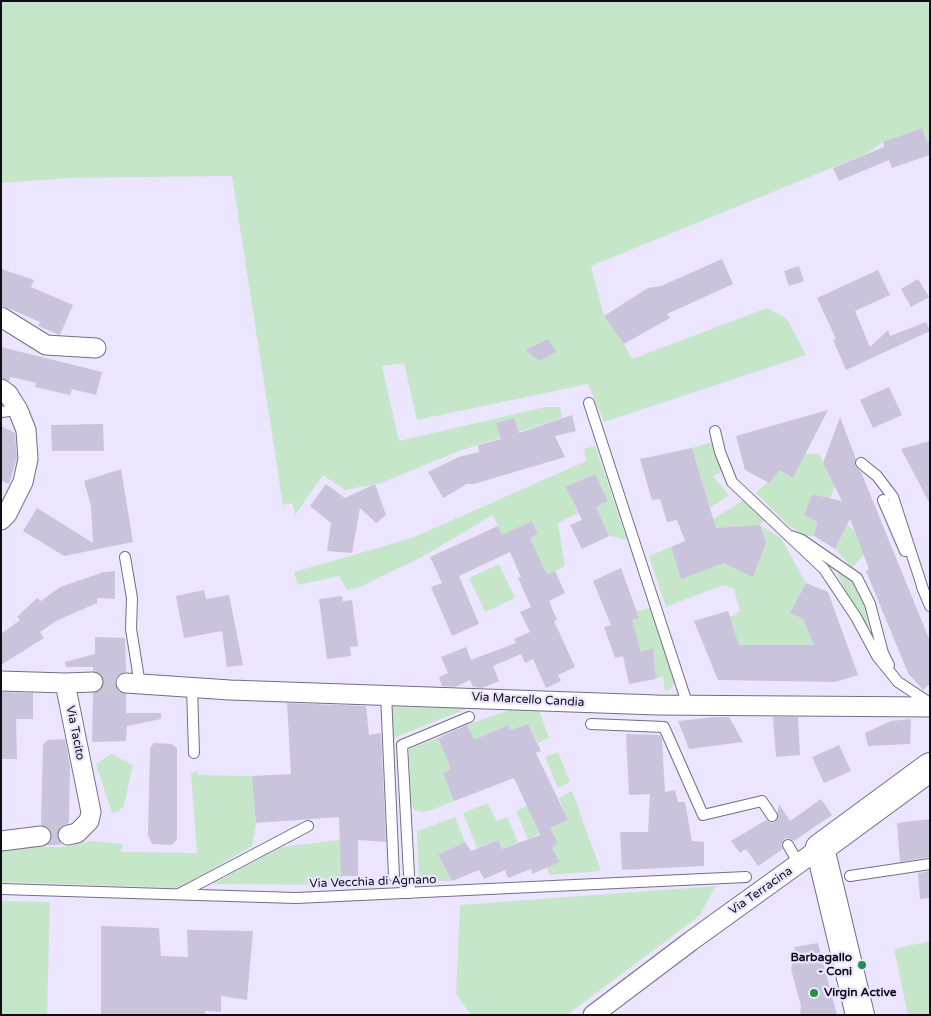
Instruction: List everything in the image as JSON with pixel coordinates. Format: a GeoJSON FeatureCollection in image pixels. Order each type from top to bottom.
{"type":"FeatureCollection","features":[{"type":"Feature","properties":{"kind":"main road","name":"Via Terracina"},"geometry":{"type":"LineString","coordinates":[[810,856],[930,767]]}},
{"type":"Feature","properties":{"kind":"main road"},"geometry":{"type":"LineString","coordinates":[[810,856],[860,1015]]}},
{"type":"Feature","properties":{"kind":"street"},"geometry":{"type":"LineString","coordinates":[[1,317],[46,345],[96,348]]}},
{"type":"Feature","properties":{"kind":"street"},"geometry":{"type":"LineString","coordinates":[[1,389],[8,394],[10,411],[26,430],[28,459],[24,482],[7,514],[1,520]]}},
{"type":"Feature","properties":{"kind":"street"},"geometry":{"type":"LineString","coordinates":[[1,682],[93,682]]}},
{"type":"Feature","properties":{"kind":"street","name":"Via Tacito"},"geometry":{"type":"LineString","coordinates":[[65,682],[91,812],[89,822],[77,833],[68,835]]}},
{"type":"Feature","properties":{"kind":"street","name":"Via Marcello Candia"},"geometry":{"type":"LineString","coordinates":[[133,684],[192,688],[688,706],[930,707]]}},
{"type":"Feature","properties":{"kind":"street"},"geometry":{"type":"LineString","coordinates":[[1,841],[41,836]]}},
{"type":"Feature","properties":{"kind":"street","name":"Via Terracina"},"geometry":{"type":"LineString","coordinates":[[593,1015],[696,937],[810,856]]}},
{"type":"Feature","properties":{"kind":"lane"},"geometry":{"type":"LineString","coordinates":[[589,403],[688,706]]}},
{"type":"Feature","properties":{"kind":"lane"},"geometry":{"type":"LineString","coordinates":[[715,431],[720,452],[732,482],[824,569],[856,617],[877,656],[898,682],[930,703]]}},
{"type":"Feature","properties":{"kind":"lane"},"geometry":{"type":"LineString","coordinates":[[861,463],[877,476],[892,497],[924,592]]}},
{"type":"Feature","properties":{"kind":"lane"},"geometry":{"type":"LineString","coordinates":[[883,500],[930,606]]}},
{"type":"Feature","properties":{"kind":"lane"},"geometry":{"type":"LineString","coordinates":[[784,533],[802,540],[857,578],[870,604],[883,653],[898,682]]}},
{"type":"Feature","properties":{"kind":"lane"},"geometry":{"type":"LineString","coordinates":[[125,557],[132,598],[133,684]]}},
{"type":"Feature","properties":{"kind":"lane"},"geometry":{"type":"LineString","coordinates":[[192,688],[194,753]]}},
{"type":"Feature","properties":{"kind":"lane"},"geometry":{"type":"LineString","coordinates":[[386,694],[394,876]]}},
{"type":"Feature","properties":{"kind":"lane"},"geometry":{"type":"LineString","coordinates":[[410,893],[402,745],[469,717]]}},
{"type":"Feature","properties":{"kind":"lane"},"geometry":{"type":"LineString","coordinates":[[591,724],[664,727],[703,815],[762,801],[772,816]]}},
{"type":"Feature","properties":{"kind":"lane"},"geometry":{"type":"LineString","coordinates":[[178,894],[308,826]]}},
{"type":"Feature","properties":{"kind":"lane"},"geometry":{"type":"LineString","coordinates":[[788,845],[810,856]]}},
{"type":"Feature","properties":{"kind":"lane"},"geometry":{"type":"LineString","coordinates":[[850,876],[930,864]]}},
{"type":"Feature","properties":{"kind":"lane","name":"Via Vecchia di Agnano"},"geometry":{"type":"LineString","coordinates":[[1,890],[296,898],[746,877]]}},
{"type":"Feature","properties":{"kind":"green space"},"geometry":{"type":"Polygon","coordinates":[[[1,1],[930,1],[930,141],[927,142],[922,128],[883,142],[866,154],[591,266],[604,316],[632,359],[767,308],[787,319],[806,355],[604,422],[588,384],[417,420],[404,363],[382,366],[399,441],[545,407],[560,407],[562,418],[459,451],[381,483],[345,490],[323,475],[295,515],[292,503],[283,505],[232,176],[69,178],[1,183],[1,1]]]}},
{"type":"Feature","properties":{"kind":"green space"},"geometry":{"type":"Polygon","coordinates":[[[713,442],[723,471],[713,476],[729,495],[710,508],[692,448],[713,442]]]}},
{"type":"Feature","properties":{"kind":"green space"},"geometry":{"type":"Polygon","coordinates":[[[595,446],[627,540],[609,536],[596,507],[608,501],[595,474],[567,487],[578,513],[558,523],[565,566],[539,579],[535,570],[521,577],[515,564],[537,554],[530,538],[538,534],[533,522],[502,535],[493,515],[422,557],[360,587],[347,590],[339,576],[298,585],[294,572],[412,538],[586,461],[584,449],[595,446]]]}},
{"type":"Feature","properties":{"kind":"green space"},"geometry":{"type":"Polygon","coordinates":[[[805,454],[819,454],[835,487],[830,498],[812,494],[804,515],[817,522],[814,536],[805,536],[788,525],[756,493],[780,470],[793,478],[805,454]]]}},
{"type":"Feature","properties":{"kind":"green space"},"geometry":{"type":"Polygon","coordinates":[[[744,500],[765,520],[760,525],[716,528],[713,519],[744,500]]]}},
{"type":"Feature","properties":{"kind":"green space"},"geometry":{"type":"Polygon","coordinates":[[[760,525],[781,538],[806,583],[790,613],[803,619],[816,650],[810,651],[794,645],[739,645],[730,617],[740,611],[734,589],[723,585],[666,607],[649,556],[671,547],[681,579],[724,563],[753,576],[766,543],[760,525]]]}},
{"type":"Feature","properties":{"kind":"green space"},"geometry":{"type":"Polygon","coordinates":[[[847,525],[854,530],[864,555],[852,568],[835,549],[847,525]]]}},
{"type":"Feature","properties":{"kind":"green space"},"geometry":{"type":"Polygon","coordinates":[[[499,564],[515,598],[485,612],[469,578],[499,564]]]}},
{"type":"Feature","properties":{"kind":"green space"},"geometry":{"type":"Polygon","coordinates":[[[837,572],[855,583],[872,638],[847,596],[837,572]]]}},
{"type":"Feature","properties":{"kind":"green space"},"geometry":{"type":"Polygon","coordinates":[[[650,608],[675,682],[670,690],[665,691],[663,676],[656,679],[653,648],[641,652],[632,620],[637,611],[650,608]]]}},
{"type":"Feature","properties":{"kind":"green space"},"geometry":{"type":"Polygon","coordinates":[[[390,707],[468,708],[391,739],[390,707]]]}},
{"type":"Feature","properties":{"kind":"green space"},"geometry":{"type":"Polygon","coordinates":[[[538,708],[549,738],[538,743],[528,724],[510,730],[508,725],[494,731],[476,746],[467,725],[511,709],[538,708]]]}},
{"type":"Feature","properties":{"kind":"green space"},"geometry":{"type":"Polygon","coordinates":[[[438,738],[447,759],[460,765],[443,773],[454,801],[432,810],[423,812],[414,810],[411,805],[409,749],[438,738]]]}},
{"type":"Feature","properties":{"kind":"green space"},"geometry":{"type":"Polygon","coordinates":[[[558,752],[570,782],[558,788],[545,757],[558,752]]]}},
{"type":"Feature","properties":{"kind":"green space"},"geometry":{"type":"Polygon","coordinates":[[[111,754],[133,765],[124,805],[118,812],[112,813],[96,764],[111,754]]]}},
{"type":"Feature","properties":{"kind":"green space"},"geometry":{"type":"Polygon","coordinates":[[[197,771],[198,775],[252,776],[256,823],[252,846],[179,888],[1,882],[1,850],[16,847],[65,847],[91,841],[123,844],[121,852],[197,853],[191,773],[197,771]]]}},
{"type":"Feature","properties":{"kind":"green space"},"geometry":{"type":"Polygon","coordinates":[[[572,791],[601,871],[549,875],[547,867],[560,862],[552,848],[558,842],[550,828],[567,820],[559,798],[572,791]]]}},
{"type":"Feature","properties":{"kind":"green space"},"geometry":{"type":"Polygon","coordinates":[[[488,803],[496,821],[507,817],[518,842],[502,849],[498,840],[477,848],[463,813],[488,803]]]}},
{"type":"Feature","properties":{"kind":"green space"},"geometry":{"type":"Polygon","coordinates":[[[527,806],[539,834],[528,839],[516,811],[527,806]]]}},
{"type":"Feature","properties":{"kind":"green space"},"geometry":{"type":"Polygon","coordinates":[[[455,817],[465,842],[438,855],[452,881],[419,881],[417,831],[455,817]]]}},
{"type":"Feature","properties":{"kind":"green space"},"geometry":{"type":"Polygon","coordinates":[[[340,840],[342,885],[212,884],[282,847],[340,840]]]}},
{"type":"Feature","properties":{"kind":"green space"},"geometry":{"type":"Polygon","coordinates":[[[716,886],[699,916],[567,1015],[471,1015],[456,994],[460,905],[716,886]]]}},
{"type":"Feature","properties":{"kind":"green space"},"geometry":{"type":"Polygon","coordinates":[[[1,901],[50,902],[47,1015],[1,1015],[1,901]]]}},
{"type":"Feature","properties":{"kind":"green space"},"geometry":{"type":"Polygon","coordinates":[[[930,941],[930,1015],[908,1015],[894,949],[930,941]]]}},
{"type":"Feature","properties":{"kind":"building"},"geometry":{"type":"Polygon","coordinates":[[[922,128],[927,142],[930,141],[930,155],[892,168],[889,160],[839,181],[833,168],[884,147],[883,142],[922,128]]]}},
{"type":"Feature","properties":{"kind":"building"},"geometry":{"type":"Polygon","coordinates":[[[722,259],[733,284],[667,314],[670,318],[624,344],[604,316],[648,288],[661,286],[722,259]]]}},
{"type":"Feature","properties":{"kind":"building"},"geometry":{"type":"Polygon","coordinates":[[[799,266],[804,281],[789,286],[784,271],[799,266]]]}},
{"type":"Feature","properties":{"kind":"building"},"geometry":{"type":"Polygon","coordinates":[[[1,269],[34,280],[31,287],[73,305],[60,335],[38,326],[40,322],[1,305],[1,269]]]}},
{"type":"Feature","properties":{"kind":"building"},"geometry":{"type":"Polygon","coordinates":[[[878,270],[890,295],[855,311],[870,347],[888,330],[890,336],[926,322],[930,331],[846,370],[833,340],[836,339],[817,298],[878,270]]]}},
{"type":"Feature","properties":{"kind":"building"},"geometry":{"type":"Polygon","coordinates":[[[918,279],[929,297],[911,307],[901,289],[918,279]]]}},
{"type":"Feature","properties":{"kind":"building"},"geometry":{"type":"Polygon","coordinates":[[[548,339],[557,352],[539,361],[525,350],[548,339]]]}},
{"type":"Feature","properties":{"kind":"building"},"geometry":{"type":"Polygon","coordinates":[[[1,347],[102,372],[96,395],[72,389],[70,395],[35,387],[36,383],[11,377],[9,381],[1,378],[1,347]]]}},
{"type":"Feature","properties":{"kind":"building"},"geometry":{"type":"Polygon","coordinates":[[[889,387],[902,415],[873,428],[860,400],[889,387]]]}},
{"type":"Feature","properties":{"kind":"building"},"geometry":{"type":"Polygon","coordinates":[[[828,410],[793,478],[780,470],[769,483],[745,470],[736,436],[828,410]]]}},
{"type":"Feature","properties":{"kind":"building"},"geometry":{"type":"Polygon","coordinates":[[[572,415],[576,431],[555,436],[565,457],[474,484],[467,484],[443,498],[428,472],[459,457],[479,452],[478,445],[501,439],[496,423],[514,418],[519,433],[572,415]]]}},
{"type":"Feature","properties":{"kind":"building"},"geometry":{"type":"Polygon","coordinates":[[[840,417],[856,459],[855,466],[861,472],[930,641],[930,684],[923,690],[908,673],[866,571],[869,569],[850,519],[835,549],[814,536],[817,522],[804,515],[812,494],[842,501],[823,463],[840,417]]]}},
{"type":"Feature","properties":{"kind":"building"},"geometry":{"type":"Polygon","coordinates":[[[103,424],[104,451],[52,451],[51,425],[103,424]]]}},
{"type":"Feature","properties":{"kind":"building"},"geometry":{"type":"Polygon","coordinates":[[[1,426],[15,433],[17,458],[9,484],[1,481],[1,426]]]}},
{"type":"Feature","properties":{"kind":"building"},"geometry":{"type":"Polygon","coordinates":[[[930,441],[930,504],[901,449],[930,441]]]}},
{"type":"Feature","properties":{"kind":"building"},"geometry":{"type":"Polygon","coordinates":[[[692,448],[716,528],[760,525],[766,543],[753,577],[724,563],[681,579],[671,547],[685,541],[677,520],[667,522],[660,499],[652,500],[640,459],[692,448]]]}},
{"type":"Feature","properties":{"kind":"building"},"geometry":{"type":"Polygon","coordinates":[[[121,469],[133,542],[64,556],[23,531],[37,508],[93,543],[91,506],[84,481],[121,469]]]}},
{"type":"Feature","properties":{"kind":"building"},"geometry":{"type":"Polygon","coordinates":[[[595,474],[608,501],[596,507],[609,536],[582,549],[570,525],[582,520],[566,487],[595,474]]]}},
{"type":"Feature","properties":{"kind":"building"},"geometry":{"type":"Polygon","coordinates":[[[326,484],[345,498],[375,484],[386,515],[376,523],[360,508],[352,553],[327,551],[331,523],[310,506],[326,484]]]}},
{"type":"Feature","properties":{"kind":"building"},"geometry":{"type":"Polygon","coordinates":[[[532,521],[538,534],[530,538],[547,575],[555,571],[565,593],[549,601],[557,620],[554,621],[575,667],[558,675],[561,681],[546,688],[533,659],[525,663],[521,654],[493,666],[499,681],[482,688],[473,687],[470,680],[455,687],[442,686],[439,677],[448,673],[441,657],[466,647],[471,660],[516,643],[514,639],[530,632],[520,612],[531,607],[518,578],[521,577],[510,552],[459,576],[479,624],[452,636],[431,587],[442,583],[430,557],[498,526],[502,535],[532,521]]]}},
{"type":"Feature","properties":{"kind":"building"},"geometry":{"type":"Polygon","coordinates":[[[621,568],[639,618],[632,620],[641,652],[653,648],[656,679],[629,684],[623,656],[615,658],[604,627],[611,625],[593,581],[621,568]]]}},
{"type":"Feature","properties":{"kind":"building"},"geometry":{"type":"Polygon","coordinates":[[[115,571],[115,599],[97,598],[97,603],[56,621],[40,632],[44,638],[1,665],[1,634],[20,620],[17,617],[37,598],[41,601],[60,587],[104,572],[115,571]]]}},
{"type":"Feature","properties":{"kind":"building"},"geometry":{"type":"Polygon","coordinates":[[[806,583],[828,592],[858,675],[835,682],[718,680],[694,621],[728,611],[739,645],[814,645],[803,619],[790,613],[806,583]]]}},
{"type":"Feature","properties":{"kind":"building"},"geometry":{"type":"Polygon","coordinates":[[[204,590],[206,599],[229,595],[243,665],[227,667],[222,631],[184,638],[176,596],[204,590]]]}},
{"type":"Feature","properties":{"kind":"building"},"geometry":{"type":"Polygon","coordinates":[[[342,596],[343,601],[352,600],[358,646],[350,647],[351,656],[327,659],[319,599],[342,596]]]}},
{"type":"Feature","properties":{"kind":"building"},"geometry":{"type":"Polygon","coordinates":[[[95,637],[125,638],[126,672],[117,676],[115,683],[119,692],[126,694],[126,713],[161,713],[161,719],[127,726],[126,741],[92,742],[93,693],[103,688],[103,676],[93,671],[93,667],[66,667],[65,662],[95,654],[95,637]]]}},
{"type":"Feature","properties":{"kind":"building"},"geometry":{"type":"Polygon","coordinates":[[[1,692],[33,693],[33,719],[16,719],[17,759],[1,759],[1,692]]]}},
{"type":"Feature","properties":{"kind":"building"},"geometry":{"type":"Polygon","coordinates":[[[287,703],[366,706],[369,735],[381,733],[386,842],[358,840],[358,876],[341,876],[339,817],[256,823],[252,776],[291,774],[287,703]]]}},
{"type":"Feature","properties":{"kind":"building"},"geometry":{"type":"Polygon","coordinates":[[[729,717],[743,742],[689,749],[678,721],[729,717]]]}},
{"type":"Feature","properties":{"kind":"building"},"geometry":{"type":"Polygon","coordinates":[[[773,717],[798,717],[800,755],[776,757],[773,717]]]}},
{"type":"Feature","properties":{"kind":"building"},"geometry":{"type":"Polygon","coordinates":[[[911,719],[910,744],[868,746],[865,733],[891,721],[911,719]]]}},
{"type":"Feature","properties":{"kind":"building"},"geometry":{"type":"Polygon","coordinates":[[[528,724],[541,751],[536,753],[568,820],[550,828],[558,843],[552,848],[560,862],[532,874],[531,869],[508,878],[505,870],[484,879],[479,870],[452,881],[438,855],[465,842],[471,851],[498,840],[502,849],[540,835],[514,778],[454,801],[443,773],[451,769],[438,738],[467,725],[474,740],[508,725],[510,730],[528,724]]]}},
{"type":"Feature","properties":{"kind":"building"},"geometry":{"type":"Polygon","coordinates":[[[626,734],[660,735],[662,740],[665,792],[675,790],[678,802],[685,802],[692,841],[704,842],[704,866],[622,870],[620,832],[648,832],[650,794],[629,795],[626,734]]]}},
{"type":"Feature","properties":{"kind":"building"},"geometry":{"type":"Polygon","coordinates":[[[65,739],[70,766],[69,823],[61,826],[57,831],[59,841],[51,841],[50,830],[41,825],[43,745],[47,740],[65,739]]]}},
{"type":"Feature","properties":{"kind":"building"},"geometry":{"type":"Polygon","coordinates":[[[154,743],[172,744],[177,748],[177,839],[172,845],[152,844],[148,835],[150,748],[154,743]]]}},
{"type":"Feature","properties":{"kind":"building"},"geometry":{"type":"Polygon","coordinates":[[[839,745],[851,771],[824,783],[812,757],[839,745]]]}},
{"type":"Feature","properties":{"kind":"building"},"geometry":{"type":"Polygon","coordinates":[[[821,799],[832,815],[794,841],[788,838],[784,839],[781,845],[783,849],[758,866],[746,849],[740,853],[731,841],[766,820],[772,823],[776,821],[779,804],[790,821],[821,799]]]}},
{"type":"Feature","properties":{"kind":"building"},"geometry":{"type":"Polygon","coordinates":[[[930,819],[930,857],[900,862],[897,823],[930,819]]]}},
{"type":"Feature","properties":{"kind":"building"},"geometry":{"type":"Polygon","coordinates":[[[930,871],[930,898],[920,899],[918,873],[930,871]]]}},
{"type":"Feature","properties":{"kind":"building"},"geometry":{"type":"Polygon","coordinates":[[[101,926],[159,928],[161,956],[188,957],[187,930],[253,931],[247,1000],[221,996],[221,1012],[205,1011],[205,1015],[101,1015],[101,926]]]}},
{"type":"Feature","properties":{"kind":"building"},"geometry":{"type":"Polygon","coordinates":[[[818,943],[837,1015],[800,1015],[801,1006],[791,969],[795,947],[818,943]]]}},
{"type":"Feature","properties":{"kind":"tunnel"},"geometry":{"type":"LineString","coordinates":[[93,682],[126,683]]}},
{"type":"Feature","properties":{"kind":"tunnel"},"geometry":{"type":"LineString","coordinates":[[41,836],[68,835]]}},
{"type":"Feature","properties":{"kind":"place","name":"Barbagallo - Coni"},"geometry":{"type":"Point","coordinates":[862,965]}},
{"type":"Feature","properties":{"kind":"place","name":"Virgin Active"},"geometry":{"type":"Point","coordinates":[814,993]}}]}
